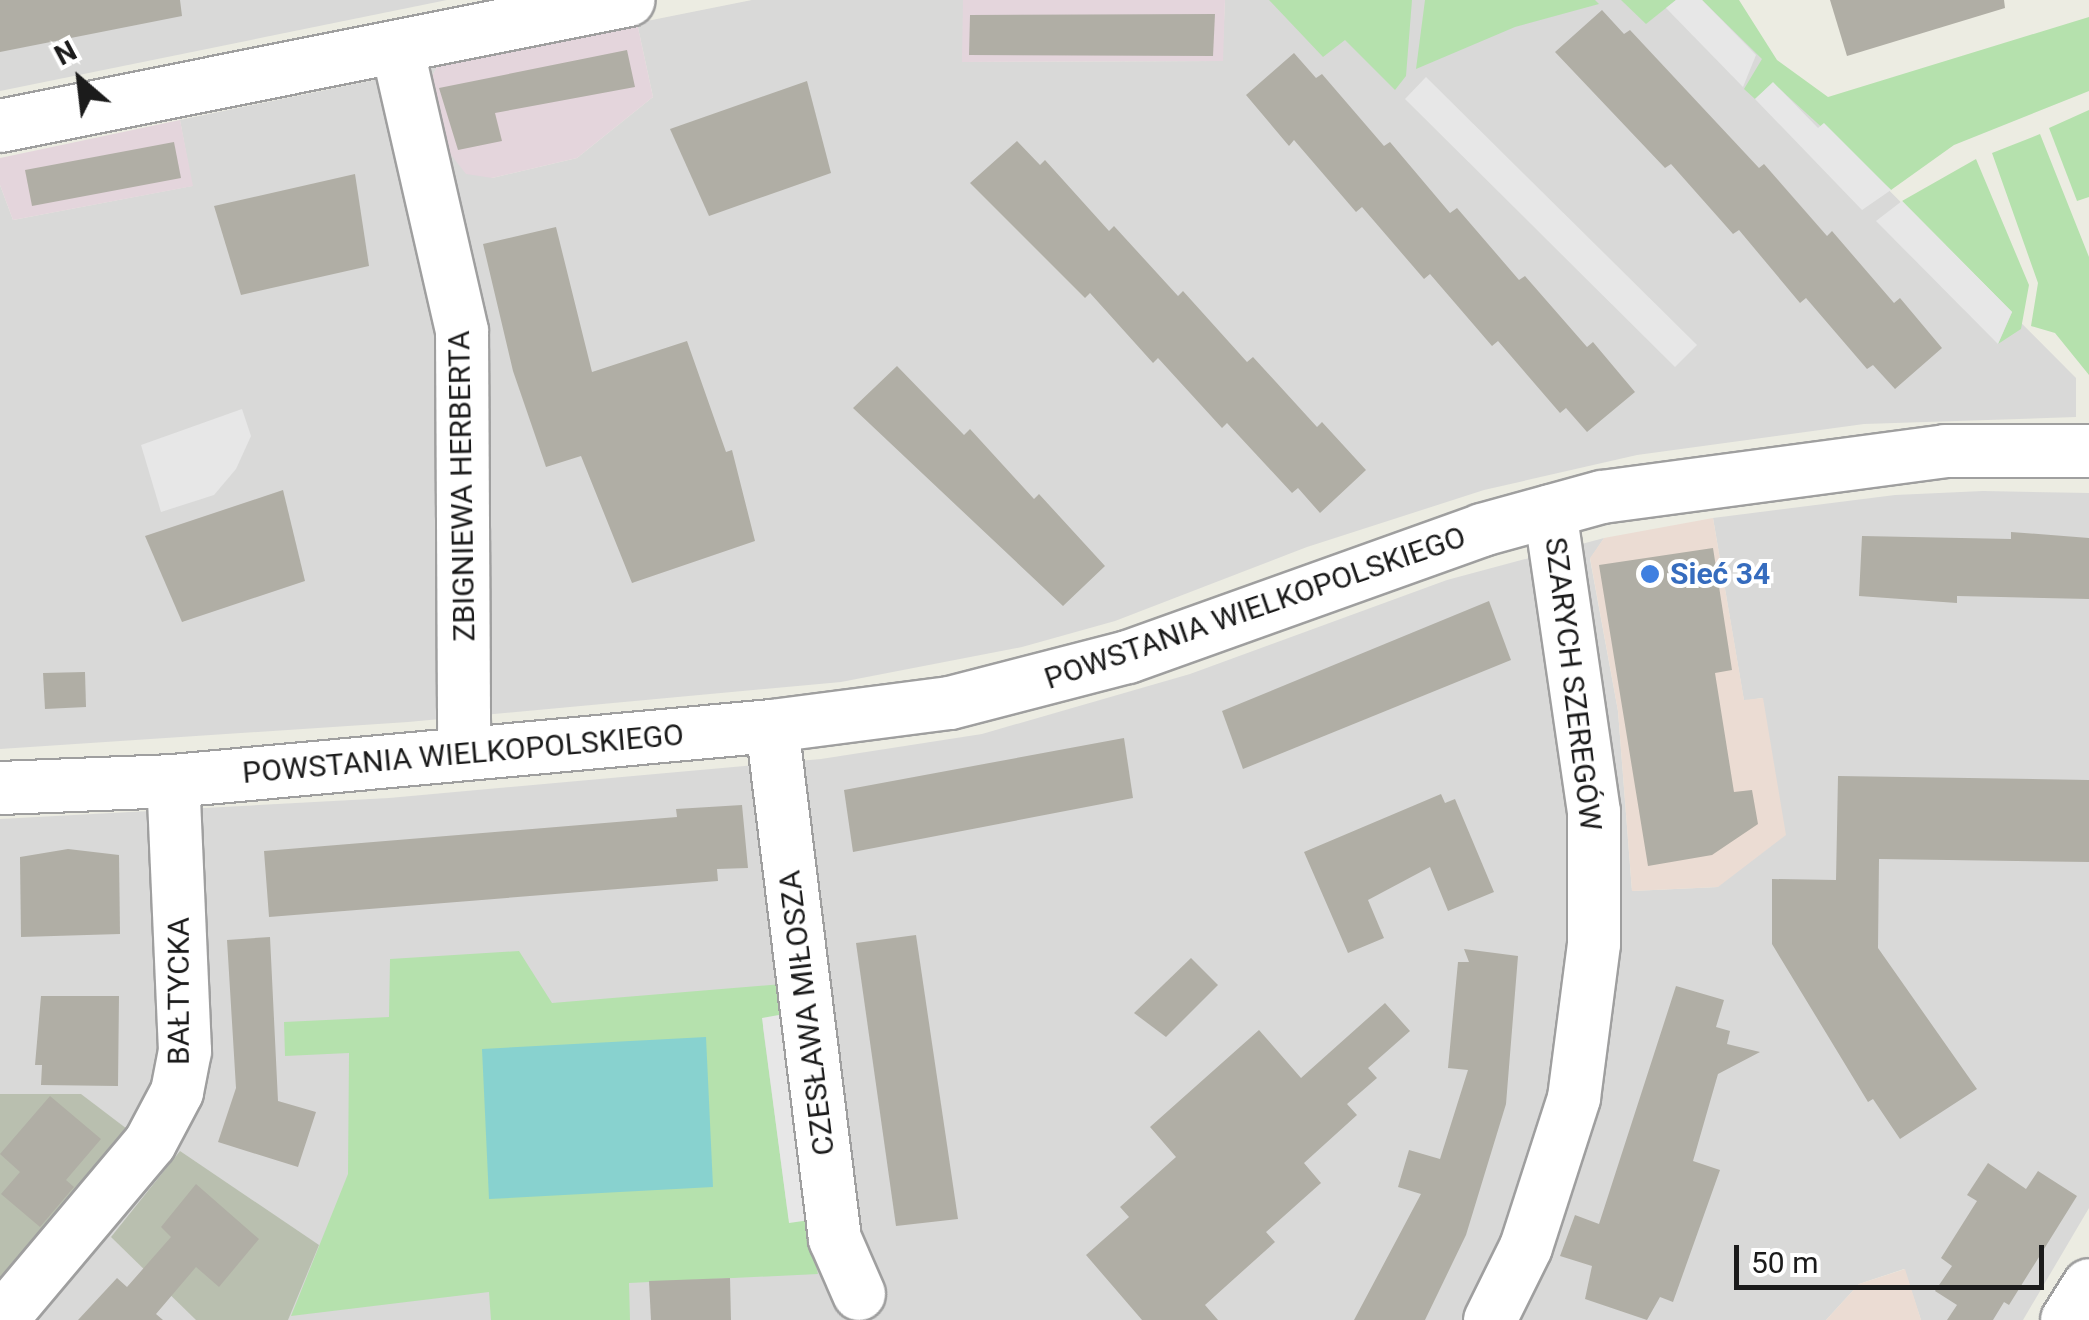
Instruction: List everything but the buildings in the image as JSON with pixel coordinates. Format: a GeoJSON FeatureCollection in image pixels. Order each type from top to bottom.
{"type":"FeatureCollection","features":[{"type":"Feature","properties":{"kind":"street"},"geometry":{"type":"LineString","coordinates":[[0,126],[629,0]]}},
{"type":"Feature","properties":{"kind":"street","name":"ZBIGNIEWA HERBERTA"},"geometry":{"type":"LineString","coordinates":[[397,48],[462,332],[464,752]]}},
{"type":"Feature","properties":{"kind":"street","name":"POWSTANIA WIELKOPOLSKIEGO"},"geometry":{"type":"LineString","coordinates":[[0,788],[173,781],[772,726],[950,702],[1054,680],[1550,510],[1727,476],[1926,453],[2089,452]]}},
{"type":"Feature","properties":{"kind":"street","name":"SZARYCH SZEREGÓW"},"geometry":{"type":"LineString","coordinates":[[1490,1320],[1526,1247],[1574,1098],[1594,944],[1589,759],[1550,510]]}},
{"type":"Feature","properties":{"kind":"street","name":"CZESŁAWA MIŁOSZA"},"geometry":{"type":"LineString","coordinates":[[772,726],[834,1239],[859,1294]]}},
{"type":"Feature","properties":{"kind":"street","name":"BAŁTYCKA"},"geometry":{"type":"LineString","coordinates":[[0,1320],[150,1143],[177,1092],[185,1051],[173,781]]}},
{"type":"Feature","properties":{"kind":"street"},"geometry":{"type":"LineString","coordinates":[[2067,1320],[2089,1285]]}},
{"type":"Feature","properties":{"kind":"shaded area"},"geometry":{"type":"Polygon","coordinates":[[[0,0],[447,0],[0,91],[0,0]]]}},
{"type":"Feature","properties":{"kind":"shaded area"},"geometry":{"type":"Polygon","coordinates":[[[752,0],[963,0],[963,62],[1222,61],[1225,0],[1725,0],[1807,108],[2076,378],[2076,417],[1864,424],[1637,455],[1484,490],[1307,547],[1115,621],[1022,647],[841,682],[408,722],[0,749],[0,185],[13,220],[192,186],[180,120],[437,67],[427,86],[492,178],[577,158],[653,97],[637,23],[752,0]]]}},
{"type":"Feature","properties":{"kind":"shaded area"},"geometry":{"type":"Polygon","coordinates":[[[963,0],[1225,0],[1223,61],[962,62],[963,0]]]}},
{"type":"Feature","properties":{"kind":"shaded area"},"geometry":{"type":"Polygon","coordinates":[[[1676,0],[1702,0],[1756,55],[1743,87],[1666,8],[1676,0]]]}},
{"type":"Feature","properties":{"kind":"shaded area"},"geometry":{"type":"Polygon","coordinates":[[[637,23],[653,97],[577,158],[492,178],[466,174],[448,151],[427,85],[437,67],[637,23]]]}},
{"type":"Feature","properties":{"kind":"shaded area"},"geometry":{"type":"Polygon","coordinates":[[[1426,77],[1697,345],[1675,367],[1405,99],[1426,77]]]}},
{"type":"Feature","properties":{"kind":"shaded area"},"geometry":{"type":"Polygon","coordinates":[[[1773,82],[1818,128],[1824,123],[1891,190],[1862,210],[1755,99],[1773,82]]]}},
{"type":"Feature","properties":{"kind":"shaded area"},"geometry":{"type":"Polygon","coordinates":[[[180,120],[193,186],[13,220],[0,185],[0,158],[180,120]]]}},
{"type":"Feature","properties":{"kind":"shaded area"},"geometry":{"type":"Polygon","coordinates":[[[1902,201],[2012,312],[1998,344],[1876,221],[1902,201]]]}},
{"type":"Feature","properties":{"kind":"shaded area"},"geometry":{"type":"Polygon","coordinates":[[[242,409],[251,436],[236,469],[214,495],[161,512],[141,445],[242,409]]]}},
{"type":"Feature","properties":{"kind":"shaded area"},"geometry":{"type":"Polygon","coordinates":[[[1983,491],[2089,493],[2089,1208],[2023,1320],[1921,1320],[1904,1269],[1859,1284],[1826,1320],[0,1320],[0,819],[389,798],[821,759],[982,734],[1190,674],[1447,580],[1604,538],[1590,559],[1618,711],[1632,891],[1718,887],[1762,698],[1744,701],[1713,518],[1895,495],[1983,491]]]}},
{"type":"Feature","properties":{"kind":"shaded area"},"geometry":{"type":"Polygon","coordinates":[[[1713,518],[1744,700],[1763,698],[1786,835],[1718,887],[1632,891],[1618,711],[1590,558],[1604,538],[1713,518]]]}},
{"type":"Feature","properties":{"kind":"shaded area"},"geometry":{"type":"Polygon","coordinates":[[[790,1013],[817,1219],[789,1223],[762,1018],[790,1013]]]}},
{"type":"Feature","properties":{"kind":"shaded area"},"geometry":{"type":"Polygon","coordinates":[[[706,1037],[713,1187],[489,1199],[482,1049],[706,1037]]]}},
{"type":"Feature","properties":{"kind":"shaded area"},"geometry":{"type":"Polygon","coordinates":[[[0,1094],[81,1094],[131,1132],[0,1287],[0,1094]]]}},
{"type":"Feature","properties":{"kind":"shaded area"},"geometry":{"type":"Polygon","coordinates":[[[180,1151],[319,1245],[288,1320],[196,1320],[111,1237],[180,1151]]]}},
{"type":"Feature","properties":{"kind":"shaded area"},"geometry":{"type":"Polygon","coordinates":[[[1905,1269],[1921,1320],[1826,1320],[1859,1284],[1905,1269]]]}},
{"type":"Feature","properties":{"kind":"green space"},"geometry":{"type":"Polygon","coordinates":[[[1269,0],[1412,0],[1406,76],[1395,90],[1345,40],[1323,57],[1269,0]]]}},
{"type":"Feature","properties":{"kind":"green space"},"geometry":{"type":"Polygon","coordinates":[[[1425,0],[1595,0],[1599,4],[1515,27],[1416,69],[1425,0]]]}},
{"type":"Feature","properties":{"kind":"green space"},"geometry":{"type":"Polygon","coordinates":[[[1621,0],[1676,0],[1646,24],[1621,0]]]}},
{"type":"Feature","properties":{"kind":"green space"},"geometry":{"type":"Polygon","coordinates":[[[1702,0],[1739,0],[1777,60],[1828,97],[2089,17],[2089,91],[1954,145],[1891,190],[1773,83],[1755,99],[1744,89],[1762,59],[1702,0]]]}},
{"type":"Feature","properties":{"kind":"green space"},"geometry":{"type":"Polygon","coordinates":[[[2089,110],[2089,197],[2077,201],[2049,128],[2089,110]]]}},
{"type":"Feature","properties":{"kind":"green space"},"geometry":{"type":"Polygon","coordinates":[[[2040,134],[2089,257],[2089,375],[2055,333],[2031,326],[2038,283],[1992,153],[2040,134]]]}},
{"type":"Feature","properties":{"kind":"green space"},"geometry":{"type":"Polygon","coordinates":[[[1976,159],[2029,285],[2021,329],[1998,344],[2012,312],[1902,201],[1976,159]]]}},
{"type":"Feature","properties":{"kind":"green space"},"geometry":{"type":"Polygon","coordinates":[[[519,951],[552,1003],[782,984],[786,1014],[763,1027],[787,1207],[802,1206],[818,1274],[629,1283],[630,1320],[491,1320],[489,1292],[291,1316],[348,1174],[349,1053],[285,1056],[284,1022],[389,1017],[390,959],[519,951]]]}},
{"type":"Feature","properties":{"kind":"place","name":"Sieć 34"},"geometry":{"type":"Point","coordinates":[1650,574]}}]}
